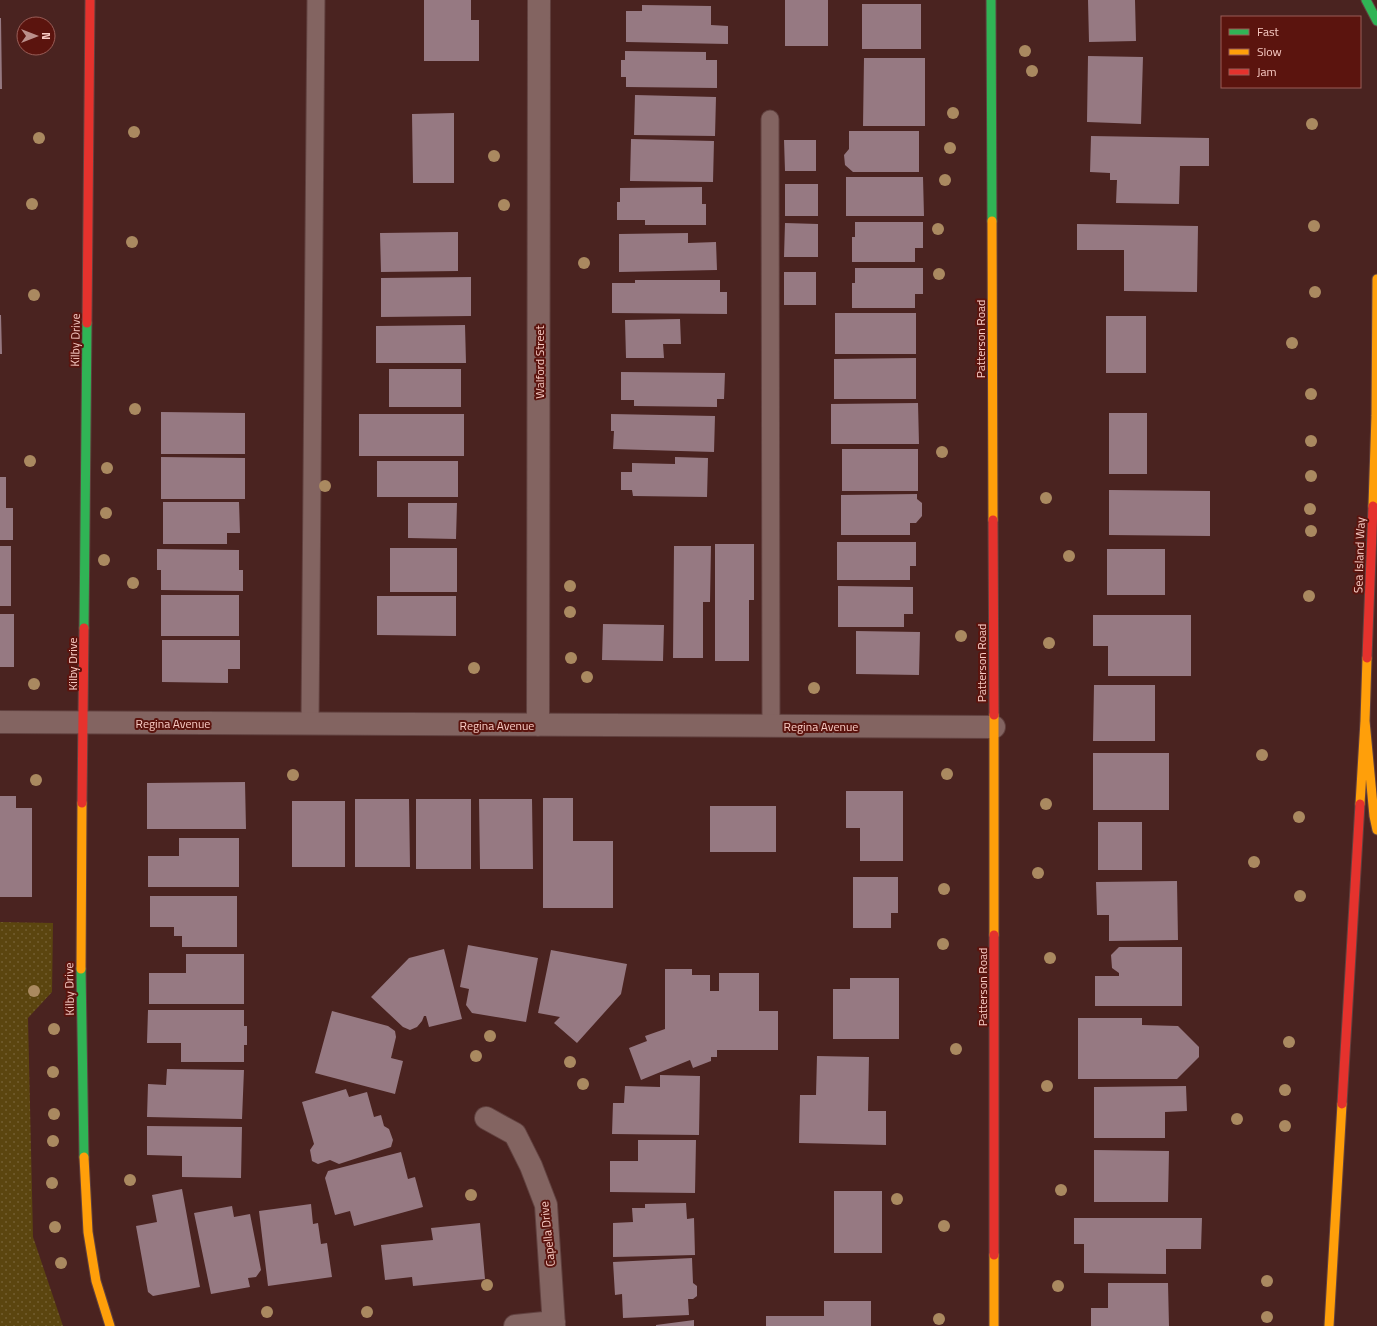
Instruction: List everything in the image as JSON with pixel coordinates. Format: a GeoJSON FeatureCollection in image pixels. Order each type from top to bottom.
{"type":"FeatureCollection","features":[{"type":"Feature","properties":{"kind":"main road","name":"Kilby Drive"},"geometry":{"type":"LineString","coordinates":[[90,0],[81,951],[84,1177],[88,1232],[96,1281],[110,1326]]}},
{"type":"Feature","properties":{"kind":"main road","name":"Patterson Road"},"geometry":{"type":"LineString","coordinates":[[990,0],[994,727],[994,1326]]}},
{"type":"Feature","properties":{"kind":"main road"},"geometry":{"type":"LineString","coordinates":[[1366,0],[1377,21]]}},
{"type":"Feature","properties":{"kind":"main road","name":"Sea Island Way"},"geometry":{"type":"LineString","coordinates":[[1377,279],[1376,424],[1365,721],[1374,816],[1377,830]]}},
{"type":"Feature","properties":{"kind":"main road"},"geometry":{"type":"LineString","coordinates":[[1329,1326],[1365,721]]}},
{"type":"Feature","properties":{"kind":"street","name":"Walford Street"},"geometry":{"type":"LineString","coordinates":[[538,725],[539,0]]}},
{"type":"Feature","properties":{"kind":"street","name":"Regina Avenue"},"geometry":{"type":"LineString","coordinates":[[0,722],[994,727]]}},
{"type":"Feature","properties":{"kind":"street","name":"Capella Drive"},"geometry":{"type":"LineString","coordinates":[[486,1118],[515,1134],[531,1166],[546,1206],[554,1324]]}},
{"type":"Feature","properties":{"kind":"street"},"geometry":{"type":"LineString","coordinates":[[515,1326],[554,1324]]}},
{"type":"Feature","properties":{"kind":"lane"},"geometry":{"type":"LineString","coordinates":[[310,724],[316,0]]}},
{"type":"Feature","properties":{"kind":"lane"},"geometry":{"type":"LineString","coordinates":[[770,119],[771,726]]}},
{"type":"Feature","properties":{"kind":"shaded area"},"geometry":{"type":"Polygon","coordinates":[[[0,922],[53,923],[52,992],[28,1018],[33,1237],[63,1326],[0,1326],[0,922]]]}},
{"type":"Feature","properties":{"kind":"building"},"geometry":{"type":"Polygon","coordinates":[[[424,0],[471,0],[471,20],[479,20],[479,61],[424,61],[424,0]]]}},
{"type":"Feature","properties":{"kind":"building"},"geometry":{"type":"Polygon","coordinates":[[[785,0],[828,0],[828,46],[785,46],[785,0]]]}},
{"type":"Feature","properties":{"kind":"building"},"geometry":{"type":"Polygon","coordinates":[[[1088,0],[1135,0],[1136,41],[1089,42],[1088,0]]]}},
{"type":"Feature","properties":{"kind":"building"},"geometry":{"type":"Polygon","coordinates":[[[862,4],[921,4],[921,49],[862,49],[862,4]]]}},
{"type":"Feature","properties":{"kind":"building"},"geometry":{"type":"Polygon","coordinates":[[[642,5],[711,6],[711,25],[728,26],[728,44],[626,42],[626,11],[642,11],[642,5]]]}},
{"type":"Feature","properties":{"kind":"building"},"geometry":{"type":"Polygon","coordinates":[[[1,18],[2,89],[0,89],[1,18]]]}},
{"type":"Feature","properties":{"kind":"building"},"geometry":{"type":"Polygon","coordinates":[[[625,51],[706,52],[706,60],[717,60],[717,88],[626,87],[626,77],[621,77],[621,60],[625,60],[625,51]]]}},
{"type":"Feature","properties":{"kind":"building"},"geometry":{"type":"Polygon","coordinates":[[[1088,56],[1143,57],[1141,124],[1087,122],[1088,56]]]}},
{"type":"Feature","properties":{"kind":"building"},"geometry":{"type":"Polygon","coordinates":[[[864,58],[925,58],[925,126],[863,126],[864,58]]]}},
{"type":"Feature","properties":{"kind":"building"},"geometry":{"type":"Polygon","coordinates":[[[635,95],[716,97],[715,136],[634,135],[635,95]]]}},
{"type":"Feature","properties":{"kind":"building"},"geometry":{"type":"Polygon","coordinates":[[[454,113],[454,183],[413,183],[412,114],[454,113]]]}},
{"type":"Feature","properties":{"kind":"building"},"geometry":{"type":"Polygon","coordinates":[[[849,131],[919,131],[919,172],[853,172],[845,165],[844,155],[849,149],[849,131]]]}},
{"type":"Feature","properties":{"kind":"building"},"geometry":{"type":"Polygon","coordinates":[[[1091,136],[1209,138],[1209,166],[1180,166],[1179,204],[1116,203],[1117,180],[1110,180],[1110,173],[1090,172],[1091,136]]]}},
{"type":"Feature","properties":{"kind":"building"},"geometry":{"type":"Polygon","coordinates":[[[631,139],[714,141],[713,182],[630,181],[631,139]]]}},
{"type":"Feature","properties":{"kind":"building"},"geometry":{"type":"Polygon","coordinates":[[[784,140],[816,140],[816,171],[785,171],[784,140]]]}},
{"type":"Feature","properties":{"kind":"building"},"geometry":{"type":"Polygon","coordinates":[[[846,177],[923,177],[924,216],[846,216],[846,177]]]}},
{"type":"Feature","properties":{"kind":"building"},"geometry":{"type":"Polygon","coordinates":[[[785,184],[818,184],[818,216],[785,216],[785,184]]]}},
{"type":"Feature","properties":{"kind":"building"},"geometry":{"type":"Polygon","coordinates":[[[702,187],[702,204],[706,204],[706,225],[645,225],[645,220],[617,220],[617,202],[620,202],[620,188],[702,187]]]}},
{"type":"Feature","properties":{"kind":"building"},"geometry":{"type":"Polygon","coordinates":[[[855,222],[923,222],[923,248],[915,248],[915,262],[852,262],[852,237],[855,237],[855,222]]]}},
{"type":"Feature","properties":{"kind":"building"},"geometry":{"type":"Polygon","coordinates":[[[785,223],[818,224],[818,257],[784,257],[785,223]]]}},
{"type":"Feature","properties":{"kind":"building"},"geometry":{"type":"Polygon","coordinates":[[[1077,224],[1198,226],[1197,292],[1124,291],[1124,250],[1077,250],[1077,224]]]}},
{"type":"Feature","properties":{"kind":"building"},"geometry":{"type":"Polygon","coordinates":[[[458,232],[458,271],[381,272],[380,233],[458,232]]]}},
{"type":"Feature","properties":{"kind":"building"},"geometry":{"type":"Polygon","coordinates":[[[688,233],[688,243],[716,242],[717,270],[619,272],[619,234],[688,233]]]}},
{"type":"Feature","properties":{"kind":"building"},"geometry":{"type":"Polygon","coordinates":[[[855,268],[923,268],[923,294],[915,294],[915,308],[852,308],[852,283],[855,283],[855,268]]]}},
{"type":"Feature","properties":{"kind":"building"},"geometry":{"type":"Polygon","coordinates":[[[784,272],[816,272],[816,305],[784,305],[784,272]]]}},
{"type":"Feature","properties":{"kind":"building"},"geometry":{"type":"Polygon","coordinates":[[[471,277],[471,316],[381,317],[381,278],[471,277]]]}},
{"type":"Feature","properties":{"kind":"building"},"geometry":{"type":"Polygon","coordinates":[[[635,280],[720,280],[720,292],[727,292],[727,314],[612,313],[612,283],[635,283],[635,280]]]}},
{"type":"Feature","properties":{"kind":"building"},"geometry":{"type":"Polygon","coordinates":[[[835,313],[916,313],[916,354],[835,354],[835,313]]]}},
{"type":"Feature","properties":{"kind":"building"},"geometry":{"type":"Polygon","coordinates":[[[1,315],[2,354],[0,354],[1,315]]]}},
{"type":"Feature","properties":{"kind":"building"},"geometry":{"type":"Polygon","coordinates":[[[1106,316],[1146,316],[1146,373],[1106,373],[1106,316]]]}},
{"type":"Feature","properties":{"kind":"building"},"geometry":{"type":"Polygon","coordinates":[[[680,319],[681,344],[663,344],[664,358],[626,358],[625,320],[680,319]]]}},
{"type":"Feature","properties":{"kind":"building"},"geometry":{"type":"Polygon","coordinates":[[[465,325],[466,363],[376,363],[376,326],[465,325]]]}},
{"type":"Feature","properties":{"kind":"building"},"geometry":{"type":"Polygon","coordinates":[[[916,358],[916,399],[834,399],[834,359],[916,358]]]}},
{"type":"Feature","properties":{"kind":"building"},"geometry":{"type":"Polygon","coordinates":[[[389,369],[461,369],[461,407],[389,407],[389,369]]]}},
{"type":"Feature","properties":{"kind":"building"},"geometry":{"type":"Polygon","coordinates":[[[621,372],[725,373],[724,399],[717,399],[717,407],[634,406],[634,400],[621,400],[621,372]]]}},
{"type":"Feature","properties":{"kind":"building"},"geometry":{"type":"Polygon","coordinates":[[[918,403],[919,444],[831,444],[831,404],[918,403]]]}},
{"type":"Feature","properties":{"kind":"building"},"geometry":{"type":"Polygon","coordinates":[[[161,412],[245,413],[245,454],[161,454],[161,412]]]}},
{"type":"Feature","properties":{"kind":"building"},"geometry":{"type":"Polygon","coordinates":[[[1109,413],[1147,413],[1147,474],[1109,474],[1109,413]]]}},
{"type":"Feature","properties":{"kind":"building"},"geometry":{"type":"Polygon","coordinates":[[[359,414],[464,414],[464,456],[359,456],[359,414]]]}},
{"type":"Feature","properties":{"kind":"building"},"geometry":{"type":"Polygon","coordinates":[[[611,414],[715,416],[714,452],[613,449],[614,431],[611,431],[611,414]]]}},
{"type":"Feature","properties":{"kind":"building"},"geometry":{"type":"Polygon","coordinates":[[[842,449],[918,449],[918,491],[842,491],[842,449]]]}},
{"type":"Feature","properties":{"kind":"building"},"geometry":{"type":"Polygon","coordinates":[[[161,457],[245,458],[245,499],[161,499],[161,457]]]}},
{"type":"Feature","properties":{"kind":"building"},"geometry":{"type":"Polygon","coordinates":[[[675,457],[708,458],[707,497],[633,496],[632,490],[621,490],[621,472],[632,472],[632,463],[675,464],[675,457]]]}},
{"type":"Feature","properties":{"kind":"building"},"geometry":{"type":"Polygon","coordinates":[[[377,461],[458,461],[458,497],[377,497],[377,461]]]}},
{"type":"Feature","properties":{"kind":"building"},"geometry":{"type":"Polygon","coordinates":[[[0,477],[6,477],[6,508],[13,508],[13,540],[0,540],[0,477]]]}},
{"type":"Feature","properties":{"kind":"building"},"geometry":{"type":"Polygon","coordinates":[[[1109,490],[1210,491],[1210,536],[1109,535],[1109,490]]]}},
{"type":"Feature","properties":{"kind":"building"},"geometry":{"type":"Polygon","coordinates":[[[917,494],[917,499],[922,503],[922,516],[916,523],[910,523],[910,535],[841,535],[841,495],[917,494]]]}},
{"type":"Feature","properties":{"kind":"building"},"geometry":{"type":"Polygon","coordinates":[[[163,502],[239,502],[240,533],[227,533],[227,544],[163,544],[163,502]]]}},
{"type":"Feature","properties":{"kind":"building"},"geometry":{"type":"Polygon","coordinates":[[[408,503],[457,503],[456,539],[408,538],[408,503]]]}},
{"type":"Feature","properties":{"kind":"building"},"geometry":{"type":"Polygon","coordinates":[[[837,542],[916,542],[916,566],[910,566],[910,580],[837,580],[837,542]]]}},
{"type":"Feature","properties":{"kind":"building"},"geometry":{"type":"Polygon","coordinates":[[[715,544],[754,544],[754,600],[749,600],[749,661],[715,661],[715,544]]]}},
{"type":"Feature","properties":{"kind":"building"},"geometry":{"type":"Polygon","coordinates":[[[0,546],[11,546],[11,606],[0,606],[0,546]]]}},
{"type":"Feature","properties":{"kind":"building"},"geometry":{"type":"Polygon","coordinates":[[[674,546],[711,546],[710,602],[703,602],[703,658],[673,658],[674,546]]]}},
{"type":"Feature","properties":{"kind":"building"},"geometry":{"type":"Polygon","coordinates":[[[390,548],[457,548],[457,592],[390,592],[390,548]]]}},
{"type":"Feature","properties":{"kind":"building"},"geometry":{"type":"Polygon","coordinates":[[[157,549],[239,550],[239,570],[243,570],[243,591],[161,590],[161,570],[157,570],[157,549]]]}},
{"type":"Feature","properties":{"kind":"building"},"geometry":{"type":"Polygon","coordinates":[[[1107,549],[1165,549],[1165,595],[1107,595],[1107,549]]]}},
{"type":"Feature","properties":{"kind":"building"},"geometry":{"type":"Polygon","coordinates":[[[838,586],[913,587],[913,614],[904,614],[904,627],[838,627],[838,586]]]}},
{"type":"Feature","properties":{"kind":"building"},"geometry":{"type":"Polygon","coordinates":[[[161,595],[239,595],[239,636],[161,636],[161,595]]]}},
{"type":"Feature","properties":{"kind":"building"},"geometry":{"type":"Polygon","coordinates":[[[377,596],[456,596],[456,636],[377,635],[377,596]]]}},
{"type":"Feature","properties":{"kind":"building"},"geometry":{"type":"Polygon","coordinates":[[[0,614],[14,614],[14,667],[0,667],[0,614]]]}},
{"type":"Feature","properties":{"kind":"building"},"geometry":{"type":"Polygon","coordinates":[[[1093,615],[1191,615],[1191,676],[1108,676],[1108,646],[1093,646],[1093,615]]]}},
{"type":"Feature","properties":{"kind":"building"},"geometry":{"type":"Polygon","coordinates":[[[603,624],[664,625],[663,661],[602,660],[603,624]]]}},
{"type":"Feature","properties":{"kind":"building"},"geometry":{"type":"Polygon","coordinates":[[[856,631],[920,632],[919,675],[856,674],[856,631]]]}},
{"type":"Feature","properties":{"kind":"building"},"geometry":{"type":"Polygon","coordinates":[[[162,640],[240,640],[240,669],[228,669],[228,683],[162,682],[162,640]]]}},
{"type":"Feature","properties":{"kind":"building"},"geometry":{"type":"Polygon","coordinates":[[[1094,685],[1155,685],[1155,741],[1093,741],[1094,685]]]}},
{"type":"Feature","properties":{"kind":"building"},"geometry":{"type":"Polygon","coordinates":[[[1093,753],[1169,753],[1169,810],[1093,810],[1093,753]]]}},
{"type":"Feature","properties":{"kind":"building"},"geometry":{"type":"Polygon","coordinates":[[[245,782],[246,829],[147,829],[147,783],[245,782]]]}},
{"type":"Feature","properties":{"kind":"building"},"geometry":{"type":"Polygon","coordinates":[[[846,791],[903,791],[903,861],[860,861],[860,828],[846,828],[846,791]]]}},
{"type":"Feature","properties":{"kind":"building"},"geometry":{"type":"Polygon","coordinates":[[[0,796],[16,796],[16,808],[32,808],[32,897],[0,897],[0,796]]]}},
{"type":"Feature","properties":{"kind":"building"},"geometry":{"type":"Polygon","coordinates":[[[543,798],[573,798],[573,841],[613,841],[613,908],[543,908],[543,798]]]}},
{"type":"Feature","properties":{"kind":"building"},"geometry":{"type":"Polygon","coordinates":[[[355,799],[409,799],[410,867],[355,867],[355,799]]]}},
{"type":"Feature","properties":{"kind":"building"},"geometry":{"type":"Polygon","coordinates":[[[416,799],[471,799],[471,869],[416,869],[416,799]]]}},
{"type":"Feature","properties":{"kind":"building"},"geometry":{"type":"Polygon","coordinates":[[[479,799],[532,799],[533,869],[480,869],[479,799]]]}},
{"type":"Feature","properties":{"kind":"building"},"geometry":{"type":"Polygon","coordinates":[[[292,801],[345,801],[345,867],[292,867],[292,801]]]}},
{"type":"Feature","properties":{"kind":"building"},"geometry":{"type":"Polygon","coordinates":[[[710,806],[776,806],[776,852],[710,852],[710,806]]]}},
{"type":"Feature","properties":{"kind":"building"},"geometry":{"type":"Polygon","coordinates":[[[1098,822],[1142,822],[1142,870],[1098,870],[1098,822]]]}},
{"type":"Feature","properties":{"kind":"building"},"geometry":{"type":"Polygon","coordinates":[[[179,838],[239,838],[239,887],[148,887],[148,856],[179,856],[179,838]]]}},
{"type":"Feature","properties":{"kind":"building"},"geometry":{"type":"Polygon","coordinates":[[[853,877],[898,877],[898,913],[891,913],[891,928],[853,928],[853,877]]]}},
{"type":"Feature","properties":{"kind":"building"},"geometry":{"type":"Polygon","coordinates":[[[1177,881],[1178,940],[1109,941],[1109,915],[1097,915],[1096,882],[1177,881]]]}},
{"type":"Feature","properties":{"kind":"building"},"geometry":{"type":"Polygon","coordinates":[[[150,896],[237,896],[237,947],[182,947],[182,936],[174,936],[174,927],[150,927],[150,896]]]}},
{"type":"Feature","properties":{"kind":"building"},"geometry":{"type":"Polygon","coordinates":[[[468,945],[538,958],[526,1022],[472,1013],[466,1005],[469,989],[460,987],[468,945]]]}},
{"type":"Feature","properties":{"kind":"building"},"geometry":{"type":"Polygon","coordinates":[[[1119,947],[1182,947],[1182,1006],[1095,1006],[1095,976],[1119,976],[1119,973],[1112,968],[1111,955],[1119,947]]]}},
{"type":"Feature","properties":{"kind":"building"},"geometry":{"type":"Polygon","coordinates":[[[444,949],[462,1019],[429,1027],[426,1016],[424,1016],[417,1027],[410,1030],[403,1027],[371,997],[409,958],[444,949]]]}},
{"type":"Feature","properties":{"kind":"building"},"geometry":{"type":"Polygon","coordinates":[[[551,950],[627,964],[621,994],[577,1043],[554,1023],[560,1017],[538,1013],[551,950]]]}},
{"type":"Feature","properties":{"kind":"building"},"geometry":{"type":"Polygon","coordinates":[[[186,954],[244,954],[244,1004],[149,1004],[149,973],[186,973],[186,954]]]}},
{"type":"Feature","properties":{"kind":"building"},"geometry":{"type":"Polygon","coordinates":[[[665,969],[692,969],[692,975],[710,975],[710,991],[719,991],[719,973],[759,973],[759,1011],[778,1011],[778,1050],[717,1050],[717,1057],[711,1057],[711,1061],[693,1068],[690,1060],[641,1080],[629,1048],[647,1041],[645,1036],[665,1029],[665,969]]]}},
{"type":"Feature","properties":{"kind":"building"},"geometry":{"type":"Polygon","coordinates":[[[850,978],[899,978],[899,1039],[833,1039],[833,989],[850,989],[850,978]]]}},
{"type":"Feature","properties":{"kind":"building"},"geometry":{"type":"Polygon","coordinates":[[[148,1010],[244,1010],[244,1026],[247,1026],[247,1045],[244,1045],[244,1062],[181,1062],[181,1043],[147,1043],[148,1010]]]}},
{"type":"Feature","properties":{"kind":"building"},"geometry":{"type":"Polygon","coordinates":[[[332,1011],[388,1026],[395,1031],[396,1037],[391,1058],[403,1061],[395,1094],[315,1073],[332,1011]]]}},
{"type":"Feature","properties":{"kind":"building"},"geometry":{"type":"Polygon","coordinates":[[[1078,1018],[1142,1018],[1142,1025],[1178,1026],[1199,1047],[1199,1057],[1177,1079],[1078,1079],[1078,1018]]]}},
{"type":"Feature","properties":{"kind":"building"},"geometry":{"type":"Polygon","coordinates":[[[817,1056],[869,1057],[868,1111],[886,1111],[886,1145],[799,1143],[800,1095],[816,1095],[817,1056]]]}},
{"type":"Feature","properties":{"kind":"building"},"geometry":{"type":"Polygon","coordinates":[[[167,1069],[244,1070],[242,1119],[147,1117],[148,1084],[166,1085],[167,1069]]]}},
{"type":"Feature","properties":{"kind":"building"},"geometry":{"type":"Polygon","coordinates":[[[660,1075],[700,1076],[699,1135],[612,1134],[613,1103],[624,1103],[625,1086],[660,1087],[660,1075]]]}},
{"type":"Feature","properties":{"kind":"building"},"geometry":{"type":"Polygon","coordinates":[[[1186,1086],[1187,1111],[1165,1112],[1165,1138],[1094,1138],[1094,1087],[1186,1086]]]}},
{"type":"Feature","properties":{"kind":"building"},"geometry":{"type":"Polygon","coordinates":[[[346,1089],[349,1097],[367,1092],[374,1117],[381,1115],[384,1126],[389,1129],[393,1140],[391,1147],[339,1164],[330,1160],[318,1164],[312,1161],[310,1150],[314,1144],[302,1102],[346,1089]]]}},
{"type":"Feature","properties":{"kind":"building"},"geometry":{"type":"Polygon","coordinates":[[[147,1126],[242,1127],[241,1178],[182,1177],[182,1156],[147,1155],[147,1126]]]}},
{"type":"Feature","properties":{"kind":"building"},"geometry":{"type":"Polygon","coordinates":[[[638,1140],[696,1140],[695,1193],[610,1192],[610,1161],[638,1161],[638,1140]]]}},
{"type":"Feature","properties":{"kind":"building"},"geometry":{"type":"Polygon","coordinates":[[[1094,1150],[1169,1151],[1168,1202],[1094,1202],[1094,1150]]]}},
{"type":"Feature","properties":{"kind":"building"},"geometry":{"type":"Polygon","coordinates":[[[401,1152],[408,1179],[415,1177],[423,1207],[354,1226],[350,1211],[335,1215],[325,1178],[328,1171],[401,1152]]]}},
{"type":"Feature","properties":{"kind":"building"},"geometry":{"type":"Polygon","coordinates":[[[182,1189],[200,1287],[153,1296],[148,1292],[136,1226],[157,1222],[152,1195],[182,1189]]]}},
{"type":"Feature","properties":{"kind":"building"},"geometry":{"type":"Polygon","coordinates":[[[834,1191],[882,1191],[882,1253],[834,1253],[834,1191]]]}},
{"type":"Feature","properties":{"kind":"building"},"geometry":{"type":"Polygon","coordinates":[[[686,1203],[687,1219],[694,1218],[695,1255],[613,1257],[613,1223],[633,1222],[632,1208],[645,1208],[645,1204],[686,1203]]]}},
{"type":"Feature","properties":{"kind":"building"},"geometry":{"type":"Polygon","coordinates":[[[311,1204],[313,1224],[318,1223],[321,1244],[327,1243],[332,1277],[268,1286],[259,1211],[311,1204]]]}},
{"type":"Feature","properties":{"kind":"building"},"geometry":{"type":"Polygon","coordinates":[[[232,1206],[234,1217],[250,1214],[261,1270],[256,1277],[248,1278],[250,1287],[211,1294],[194,1213],[232,1206]]]}},
{"type":"Feature","properties":{"kind":"building"},"geometry":{"type":"Polygon","coordinates":[[[1074,1218],[1202,1218],[1201,1249],[1166,1249],[1166,1274],[1084,1273],[1084,1244],[1074,1244],[1074,1218]]]}},
{"type":"Feature","properties":{"kind":"building"},"geometry":{"type":"Polygon","coordinates":[[[480,1223],[485,1279],[413,1286],[412,1277],[385,1280],[381,1245],[433,1240],[431,1228],[480,1223]]]}},
{"type":"Feature","properties":{"kind":"building"},"geometry":{"type":"Polygon","coordinates":[[[692,1258],[693,1283],[697,1286],[697,1296],[693,1299],[688,1299],[689,1315],[623,1318],[622,1294],[615,1295],[613,1262],[692,1258]]]}},
{"type":"Feature","properties":{"kind":"building"},"geometry":{"type":"Polygon","coordinates":[[[1108,1283],[1168,1283],[1169,1326],[1091,1326],[1091,1308],[1108,1308],[1108,1283]]]}},
{"type":"Feature","properties":{"kind":"building"},"geometry":{"type":"Polygon","coordinates":[[[824,1301],[871,1301],[871,1326],[766,1326],[766,1316],[824,1316],[824,1301]]]}},
{"type":"Feature","properties":{"kind":"building"},"geometry":{"type":"Polygon","coordinates":[[[694,1320],[694,1326],[656,1326],[656,1325],[694,1320]]]}},
{"type":"Feature","properties":{"kind":"traffic: fast"},"geometry":{"type":"LineString","coordinates":[[991,0],[992,221]]}},
{"type":"Feature","properties":{"kind":"traffic: fast"},"geometry":{"type":"LineString","coordinates":[[1366,0],[1377,21]]}},
{"type":"Feature","properties":{"kind":"traffic: fast"},"geometry":{"type":"LineString","coordinates":[[84,628],[87,323]]}},
{"type":"Feature","properties":{"kind":"traffic: fast"},"geometry":{"type":"LineString","coordinates":[[81,969],[84,1157]]}},
{"type":"Feature","properties":{"kind":"traffic: slow"},"geometry":{"type":"LineString","coordinates":[[992,221],[993,520]]}},
{"type":"Feature","properties":{"kind":"traffic: slow"},"geometry":{"type":"LineString","coordinates":[[1373,506],[1376,416],[1377,279]]}},
{"type":"Feature","properties":{"kind":"traffic: slow"},"geometry":{"type":"LineString","coordinates":[[1367,658],[1365,721],[1374,816],[1377,830]]}},
{"type":"Feature","properties":{"kind":"traffic: slow"},"geometry":{"type":"LineString","coordinates":[[994,715],[994,935]]}},
{"type":"Feature","properties":{"kind":"traffic: slow"},"geometry":{"type":"LineString","coordinates":[[1360,804],[1365,721]]}},
{"type":"Feature","properties":{"kind":"traffic: slow"},"geometry":{"type":"LineString","coordinates":[[81,969],[82,803]]}},
{"type":"Feature","properties":{"kind":"traffic: slow"},"geometry":{"type":"LineString","coordinates":[[1329,1326],[1342,1104]]}},
{"type":"Feature","properties":{"kind":"traffic: slow"},"geometry":{"type":"LineString","coordinates":[[84,1157],[88,1232],[96,1281],[110,1326]]}},
{"type":"Feature","properties":{"kind":"traffic: slow"},"geometry":{"type":"LineString","coordinates":[[994,1255],[994,1326]]}},
{"type":"Feature","properties":{"kind":"traffic: jam"},"geometry":{"type":"LineString","coordinates":[[87,323],[90,0]]}},
{"type":"Feature","properties":{"kind":"traffic: jam"},"geometry":{"type":"LineString","coordinates":[[1367,658],[1373,506]]}},
{"type":"Feature","properties":{"kind":"traffic: jam"},"geometry":{"type":"LineString","coordinates":[[993,520],[994,715]]}},
{"type":"Feature","properties":{"kind":"traffic: jam"},"geometry":{"type":"LineString","coordinates":[[82,803],[84,628]]}},
{"type":"Feature","properties":{"kind":"traffic: jam"},"geometry":{"type":"LineString","coordinates":[[1342,1104],[1360,804]]}},
{"type":"Feature","properties":{"kind":"traffic: jam"},"geometry":{"type":"LineString","coordinates":[[994,935],[994,1255]]}}]}
